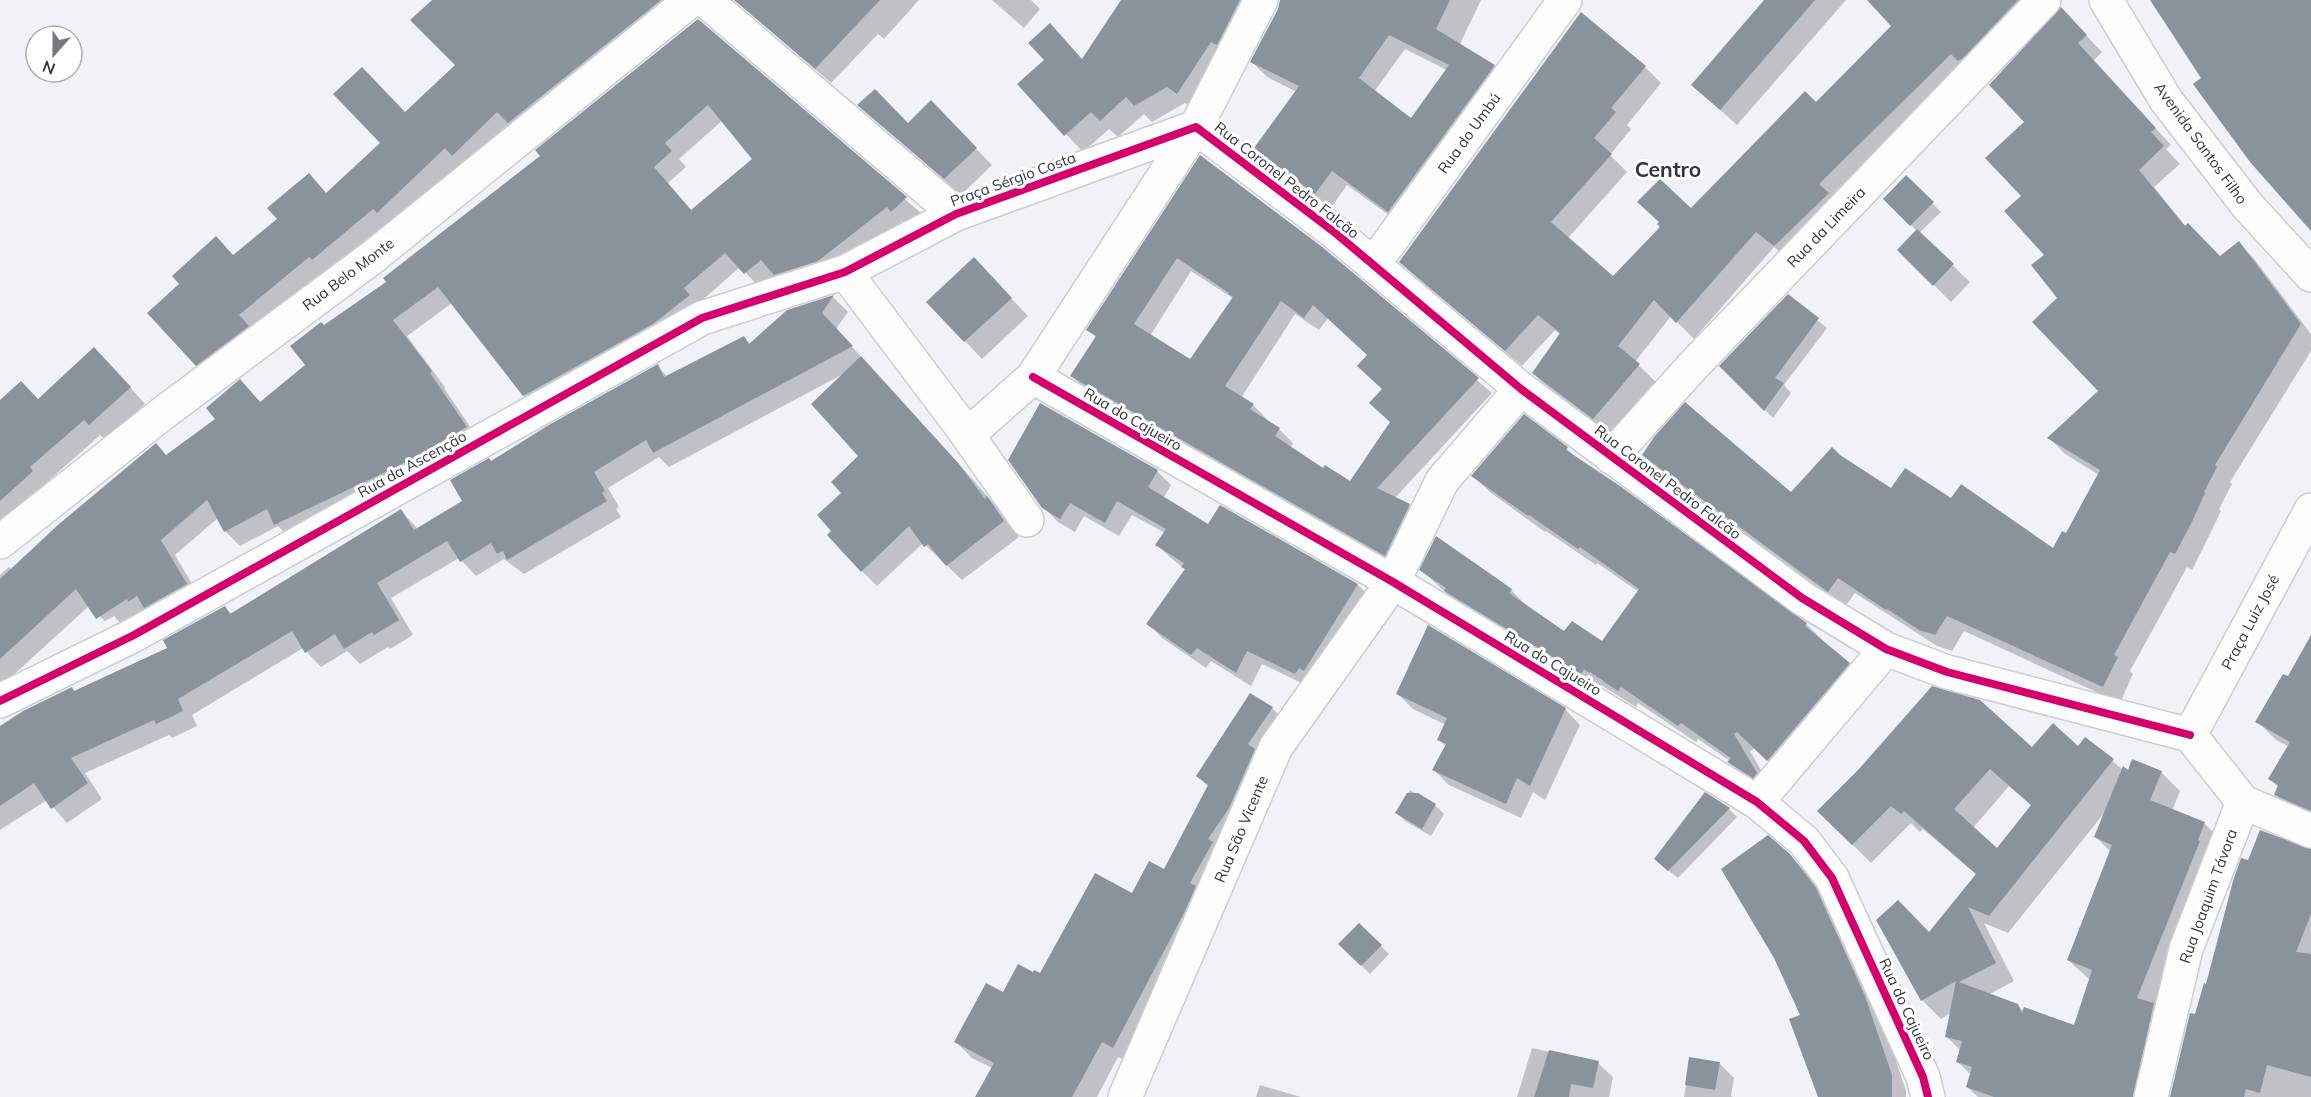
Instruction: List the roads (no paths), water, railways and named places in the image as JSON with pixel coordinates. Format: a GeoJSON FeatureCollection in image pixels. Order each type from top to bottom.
{"type":"FeatureCollection","features":[{"type":"Feature","properties":{"kind":"street","name":"Rua Belo Monte"},"geometry":{"type":"LineString","coordinates":[[0,542],[162,414],[374,256],[691,0]]}},
{"type":"Feature","properties":{"kind":"street"},"geometry":{"type":"LineString","coordinates":[[705,0],[956,214]]}},
{"type":"Feature","properties":{"kind":"street"},"geometry":{"type":"LineString","coordinates":[[965,432],[970,432],[1033,377],[1196,127],[1261,0]]}},
{"type":"Feature","properties":{"kind":"street","name":"Rua do Umbú"},"geometry":{"type":"LineString","coordinates":[[1373,265],[1565,0]]}},
{"type":"Feature","properties":{"kind":"street","name":"Rua da Limeira"},"geometry":{"type":"LineString","coordinates":[[1611,457],[1691,368],[2044,0]]}},
{"type":"Feature","properties":{"kind":"street","name":"Avenida Santos Filho"},"geometry":{"type":"LineString","coordinates":[[2106,0],[2166,100],[2247,205],[2311,275]]}},
{"type":"Feature","properties":{"kind":"street","name":"Praça Sérgio Costa"},"geometry":{"type":"LineString","coordinates":[[845,272],[956,214],[1196,127]]}},
{"type":"Feature","properties":{"kind":"street","name":"Rua Coronel Pedro Falcão"},"geometry":{"type":"LineString","coordinates":[[1196,127],[1333,231],[1521,389],[1802,598],[1886,649],[1947,672],[2190,735]]}},
{"type":"Feature","properties":{"kind":"street"},"geometry":{"type":"LineString","coordinates":[[845,272],[965,432],[1027,520]]}},
{"type":"Feature","properties":{"kind":"street","name":"Rua da Ascenção"},"geometry":{"type":"LineString","coordinates":[[0,701],[134,635],[702,318],[845,272]]}},
{"type":"Feature","properties":{"kind":"street","name":"Rua do Cajueiro"},"geometry":{"type":"LineString","coordinates":[[1033,377],[1393,582],[1756,802],[1804,841],[1832,879],[1923,1077],[1928,1097]]}},
{"type":"Feature","properties":{"kind":"street","name":"Rua São Vicente"},"geometry":{"type":"LineString","coordinates":[[1125,1097],[1276,747],[1393,582],[1442,482],[1521,389]]}},
{"type":"Feature","properties":{"kind":"street","name":"Praça Luiz José"},"geometry":{"type":"LineString","coordinates":[[2190,735],[2311,510]]}},
{"type":"Feature","properties":{"kind":"street"},"geometry":{"type":"LineString","coordinates":[[1756,802],[1886,649]]}},
{"type":"Feature","properties":{"kind":"street"},"geometry":{"type":"LineString","coordinates":[[2190,735],[2243,802],[2311,831]]}},
{"type":"Feature","properties":{"kind":"street","name":"Rua Joaquim Távora"},"geometry":{"type":"LineString","coordinates":[[2151,1097],[2186,950],[2243,802]]}},
{"type":"Feature","properties":{"kind":"district","name":"Centro"},"geometry":{"type":"Point","coordinates":[1668,169]}}]}
